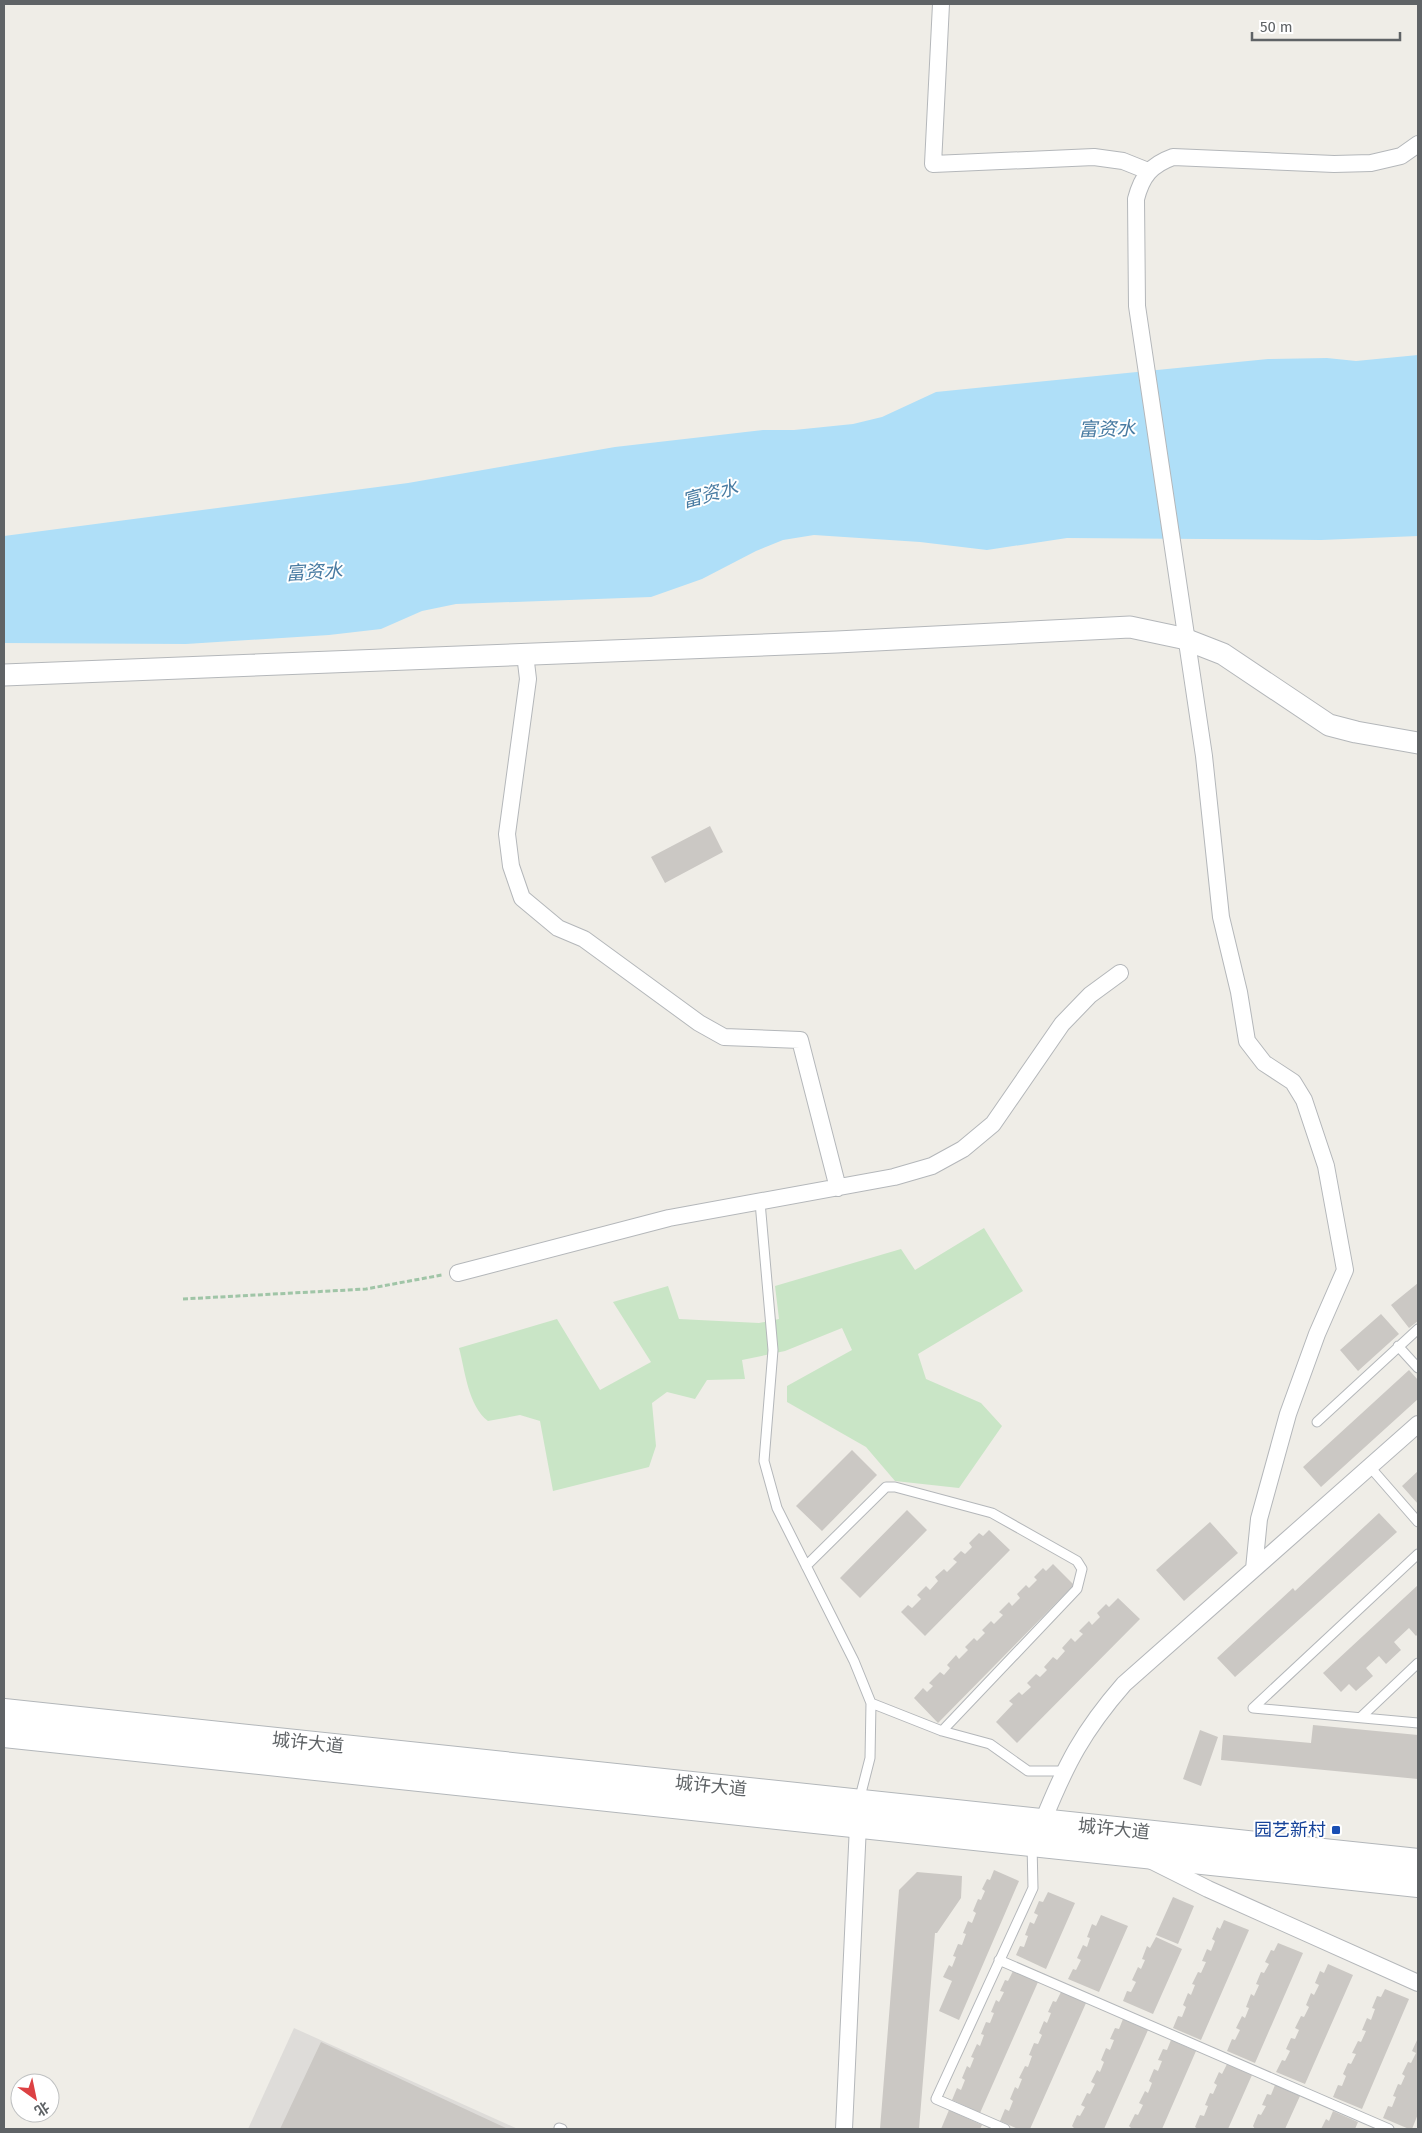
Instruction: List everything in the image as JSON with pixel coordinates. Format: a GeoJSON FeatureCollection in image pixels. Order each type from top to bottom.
{"type":"FeatureCollection","features":[{"type":"Feature","properties":{"kind":"main road","name":"城许大道"},"geometry":{"type":"LineString","coordinates":[[4,1711],[1418,1861]]}},
{"type":"Feature","properties":{"kind":"main road","name":"城许大道"},"geometry":{"type":"LineString","coordinates":[[4,1735],[1418,1885]]}},
{"type":"Feature","properties":{"kind":"street"},"geometry":{"type":"LineString","coordinates":[[941,4],[933,164],[1094,157],[1123,161],[1148,171]]}},
{"type":"Feature","properties":{"kind":"street"},"geometry":{"type":"LineString","coordinates":[[1254,1569],[1259,1518],[1288,1414],[1317,1334],[1345,1270],[1326,1166],[1304,1100],[1293,1082],[1264,1063],[1247,1041],[1239,992],[1221,917],[1204,756],[1137,306],[1136,199],[1140,184],[1148,171],[1159,162],[1180,156],[1334,164],[1371,163],[1401,156],[1418,144]]}},
{"type":"Feature","properties":{"kind":"street"},"geometry":{"type":"LineString","coordinates":[[4,675],[1130,628],[1187,640],[1223,654],[1329,725],[1356,732],[1418,743]]}},
{"type":"Feature","properties":{"kind":"street"},"geometry":{"type":"LineString","coordinates":[[525,654],[528,679],[507,834],[511,866],[522,898],[558,928],[584,939],[699,1023],[724,1037],[800,1040],[838,1188]]}},
{"type":"Feature","properties":{"kind":"street"},"geometry":{"type":"LineString","coordinates":[[458,1273],[669,1218],[838,1188],[913,1172],[948,1158],[979,1138],[1006,1109],[1062,1024],[1090,995],[1120,973]]}},
{"type":"Feature","properties":{"kind":"street"},"geometry":{"type":"LineString","coordinates":[[1043,1821],[1063,1771],[1085,1733],[1124,1684],[1418,1424]]}},
{"type":"Feature","properties":{"kind":"street"},"geometry":{"type":"LineString","coordinates":[[844,2129],[858,1825]]}},
{"type":"Feature","properties":{"kind":"street"},"geometry":{"type":"LineString","coordinates":[[1142,1856],[1208,1889],[1418,1983]]}},
{"type":"Feature","properties":{"kind":"lane"},"geometry":{"type":"LineString","coordinates":[[760,1202],[773,1350],[764,1461],[777,1508],[854,1661],[871,1703],[870,1758],[859,1802]]}},
{"type":"Feature","properties":{"kind":"lane"},"geometry":{"type":"LineString","coordinates":[[1317,1422],[1418,1329]]}},
{"type":"Feature","properties":{"kind":"lane"},"geometry":{"type":"LineString","coordinates":[[1398,1346],[1418,1368]]}},
{"type":"Feature","properties":{"kind":"lane"},"geometry":{"type":"LineString","coordinates":[[1370,1467],[1418,1522]]}},
{"type":"Feature","properties":{"kind":"lane"},"geometry":{"type":"LineString","coordinates":[[806,1566],[886,1487],[895,1487],[992,1512],[1077,1561],[1082,1569],[1077,1589],[942,1731]]}},
{"type":"Feature","properties":{"kind":"lane"},"geometry":{"type":"LineString","coordinates":[[1418,1554],[1253,1708],[1418,1723]]}},
{"type":"Feature","properties":{"kind":"lane"},"geometry":{"type":"LineString","coordinates":[[1361,1717],[1418,1663]]}},
{"type":"Feature","properties":{"kind":"lane"},"geometry":{"type":"LineString","coordinates":[[871,1703],[942,1731],[990,1744],[1028,1771],[1063,1771]]}},
{"type":"Feature","properties":{"kind":"lane"},"geometry":{"type":"LineString","coordinates":[[1005,2129],[936,2099],[1033,1888],[1032,1844]]}},
{"type":"Feature","properties":{"kind":"lane"},"geometry":{"type":"LineString","coordinates":[[999,1960],[1389,2129]]}},
{"type":"Feature","properties":{"kind":"path"},"geometry":{"type":"LineString","coordinates":[[183,1299],[366,1289],[458,1273]]}},
{"type":"Feature","properties":{"kind":"shaded area"},"geometry":{"type":"Polygon","coordinates":[[[294,2028],[518,2129],[248,2129],[294,2028]]]}},
{"type":"Feature","properties":{"kind":"green space"},"geometry":{"type":"Polygon","coordinates":[[[984,1228],[1023,1291],[918,1354],[926,1379],[981,1403],[1002,1426],[959,1488],[895,1481],[866,1447],[787,1402],[787,1386],[852,1350],[842,1328],[785,1351],[742,1360],[745,1379],[707,1380],[695,1399],[667,1392],[652,1403],[656,1446],[649,1467],[553,1491],[540,1421],[520,1415],[488,1421],[476,1406],[468,1387],[459,1348],[557,1319],[600,1390],[651,1362],[613,1302],[668,1286],[679,1319],[759,1323],[779,1319],[775,1286],[901,1249],[915,1270],[984,1228]]]}},
{"type":"Feature","properties":{"kind":"water","name":"富资水"},"geometry":{"type":"Polygon","coordinates":[[[1418,355],[1418,536],[1321,540],[1067,538],[987,550],[920,542],[814,535],[783,540],[756,551],[702,579],[651,597],[456,604],[422,611],[381,629],[329,635],[186,644],[4,643],[4,536],[408,483],[615,447],[763,430],[794,430],[853,424],[882,417],[936,392],[1268,359],[1327,358],[1356,361],[1418,355]]]}},
{"type":"Feature","properties":{"kind":"building"},"geometry":{"type":"Polygon","coordinates":[[[710,826],[723,852],[665,883],[651,857],[710,826]]]}},
{"type":"Feature","properties":{"kind":"building"},"geometry":{"type":"Polygon","coordinates":[[[1418,1283],[1418,1321],[1409,1328],[1391,1305],[1418,1283]]]}},
{"type":"Feature","properties":{"kind":"building"},"geometry":{"type":"Polygon","coordinates":[[[1381,1314],[1399,1334],[1358,1371],[1340,1350],[1381,1314]]]}},
{"type":"Feature","properties":{"kind":"building"},"geometry":{"type":"Polygon","coordinates":[[[1409,1370],[1418,1380],[1418,1399],[1321,1487],[1303,1467],[1409,1370]]]}},
{"type":"Feature","properties":{"kind":"building"},"geometry":{"type":"Polygon","coordinates":[[[852,1450],[877,1475],[822,1531],[796,1506],[852,1450]]]}},
{"type":"Feature","properties":{"kind":"building"},"geometry":{"type":"Polygon","coordinates":[[[1418,1471],[1418,1504],[1402,1486],[1418,1471]]]}},
{"type":"Feature","properties":{"kind":"building"},"geometry":{"type":"Polygon","coordinates":[[[907,1510],[927,1530],[860,1598],[840,1578],[907,1510]]]}},
{"type":"Feature","properties":{"kind":"building"},"geometry":{"type":"Polygon","coordinates":[[[1379,1513],[1397,1532],[1235,1677],[1217,1658],[1293,1588],[1295,1591],[1379,1513]]]}},
{"type":"Feature","properties":{"kind":"building"},"geometry":{"type":"Polygon","coordinates":[[[1210,1522],[1238,1553],[1184,1601],[1156,1570],[1210,1522]]]}},
{"type":"Feature","properties":{"kind":"building"},"geometry":{"type":"Polygon","coordinates":[[[989,1530],[1010,1550],[925,1636],[901,1612],[908,1605],[912,1608],[921,1599],[917,1595],[926,1586],[930,1590],[938,1581],[935,1577],[944,1569],[947,1572],[957,1562],[953,1559],[961,1551],[965,1554],[972,1547],[969,1543],[979,1533],[983,1536],[989,1530]]]}},
{"type":"Feature","properties":{"kind":"building"},"geometry":{"type":"Polygon","coordinates":[[[1053,1564],[1074,1585],[938,1723],[914,1698],[923,1688],[927,1692],[933,1686],[929,1683],[940,1672],[944,1675],[950,1668],[947,1665],[956,1655],[959,1659],[968,1650],[965,1647],[974,1638],[977,1641],[985,1633],[982,1630],[991,1621],[994,1624],[1003,1615],[999,1612],[1009,1602],[1012,1606],[1020,1598],[1017,1594],[1026,1585],[1029,1588],[1037,1580],[1034,1577],[1043,1568],[1046,1571],[1053,1564]]]}},
{"type":"Feature","properties":{"kind":"building"},"geometry":{"type":"Polygon","coordinates":[[[1418,1585],[1418,1634],[1416,1636],[1409,1628],[1394,1642],[1401,1650],[1386,1664],[1379,1656],[1366,1668],[1373,1676],[1356,1691],[1349,1684],[1341,1692],[1323,1673],[1418,1585]]]}},
{"type":"Feature","properties":{"kind":"building"},"geometry":{"type":"Polygon","coordinates":[[[1118,1598],[1140,1619],[1017,1743],[996,1722],[1013,1704],[1009,1701],[1019,1692],[1022,1695],[1031,1687],[1027,1683],[1036,1674],[1040,1677],[1047,1670],[1044,1667],[1053,1657],[1057,1660],[1065,1651],[1062,1648],[1071,1638],[1075,1642],[1083,1634],[1079,1631],[1089,1621],[1092,1625],[1100,1617],[1097,1613],[1106,1604],[1109,1607],[1118,1598]]]}},
{"type":"Feature","properties":{"kind":"building"},"geometry":{"type":"Polygon","coordinates":[[[1313,1725],[1418,1735],[1418,1779],[1221,1760],[1223,1735],[1311,1743],[1313,1725]]]}},
{"type":"Feature","properties":{"kind":"building"},"geometry":{"type":"Polygon","coordinates":[[[1200,1730],[1218,1737],[1201,1786],[1183,1779],[1200,1730]]]}},
{"type":"Feature","properties":{"kind":"building"},"geometry":{"type":"Polygon","coordinates":[[[994,1870],[1019,1881],[959,2020],[939,2011],[952,1981],[943,1977],[949,1965],[952,1967],[956,1957],[953,1956],[958,1944],[962,1945],[966,1934],[963,1933],[968,1921],[972,1923],[976,1913],[973,1911],[978,1899],[981,1900],[985,1891],[982,1889],[987,1879],[990,1880],[994,1870]]]}},
{"type":"Feature","properties":{"kind":"building"},"geometry":{"type":"Polygon","coordinates":[[[917,1872],[962,1876],[961,1898],[937,1933],[935,1933],[919,2129],[880,2129],[899,1890],[917,1872]]]}},
{"type":"Feature","properties":{"kind":"building"},"geometry":{"type":"Polygon","coordinates":[[[1048,1892],[1075,1903],[1046,1969],[1016,1955],[1020,1946],[1024,1947],[1028,1936],[1025,1935],[1030,1922],[1034,1924],[1038,1915],[1034,1913],[1039,1901],[1043,1902],[1048,1892]]]}},
{"type":"Feature","properties":{"kind":"building"},"geometry":{"type":"Polygon","coordinates":[[[1173,1897],[1194,1906],[1178,1944],[1156,1935],[1173,1897]]]}},
{"type":"Feature","properties":{"kind":"building"},"geometry":{"type":"Polygon","coordinates":[[[1101,1915],[1128,1926],[1099,1992],[1068,1979],[1073,1969],[1076,1970],[1081,1960],[1077,1958],[1083,1945],[1087,1947],[1090,1938],[1087,1937],[1092,1924],[1096,1926],[1101,1915]]]}},
{"type":"Feature","properties":{"kind":"building"},"geometry":{"type":"Polygon","coordinates":[[[1224,1920],[1249,1930],[1201,2040],[1173,2028],[1178,2016],[1182,2017],[1186,2007],[1183,2005],[1188,1993],[1191,1995],[1195,1985],[1192,1984],[1198,1972],[1201,1973],[1206,1962],[1202,1961],[1207,1949],[1211,1951],[1215,1941],[1212,1939],[1217,1927],[1220,1929],[1224,1920]]]}},
{"type":"Feature","properties":{"kind":"building"},"geometry":{"type":"Polygon","coordinates":[[[1156,1937],[1182,1949],[1153,2014],[1123,2001],[1127,1991],[1131,1992],[1136,1982],[1132,1980],[1138,1967],[1141,1969],[1145,1960],[1142,1959],[1147,1946],[1150,1948],[1156,1937]]]}},
{"type":"Feature","properties":{"kind":"building"},"geometry":{"type":"Polygon","coordinates":[[[1278,1943],[1303,1953],[1255,2063],[1227,2051],[1232,2039],[1235,2040],[1240,2030],[1236,2028],[1242,2016],[1245,2018],[1249,2008],[1246,2007],[1251,1994],[1254,1996],[1259,1985],[1256,1984],[1261,1972],[1264,1973],[1269,1964],[1265,1962],[1271,1950],[1274,1951],[1278,1943]]]}},
{"type":"Feature","properties":{"kind":"building"},"geometry":{"type":"Polygon","coordinates":[[[1328,1964],[1353,1975],[1305,2084],[1276,2072],[1282,2060],[1285,2061],[1290,2051],[1286,2049],[1291,2038],[1295,2039],[1299,2030],[1295,2028],[1301,2016],[1304,2017],[1309,2007],[1306,2005],[1311,1993],[1314,1995],[1319,1985],[1315,1983],[1320,1971],[1324,1973],[1328,1964]]]}},
{"type":"Feature","properties":{"kind":"building"},"geometry":{"type":"Polygon","coordinates":[[[1013,1971],[1038,1982],[980,2113],[952,2100],[957,2088],[961,2090],[965,2080],[962,2078],[967,2066],[970,2068],[974,2058],[971,2057],[977,2044],[980,2046],[984,2035],[981,2034],[986,2022],[990,2023],[994,2013],[991,2012],[996,2000],[999,2002],[1004,1992],[1000,1991],[1005,1980],[1008,1981],[1013,1971]]]}},
{"type":"Feature","properties":{"kind":"building"},"geometry":{"type":"Polygon","coordinates":[[[1385,1989],[1409,1999],[1362,2109],[1333,2097],[1338,2085],[1342,2086],[1346,2076],[1343,2074],[1348,2063],[1351,2064],[1356,2054],[1352,2053],[1358,2041],[1361,2042],[1366,2031],[1362,2030],[1367,2018],[1371,2020],[1375,2009],[1372,2008],[1377,1996],[1381,1997],[1385,1989]]]}},
{"type":"Feature","properties":{"kind":"building"},"geometry":{"type":"Polygon","coordinates":[[[1061,1992],[1086,2003],[1030,2129],[1018,2129],[1000,2121],[1005,2109],[1009,2111],[1013,2101],[1010,2099],[1015,2087],[1018,2089],[1022,2079],[1019,2078],[1025,2066],[1028,2067],[1032,2056],[1029,2055],[1034,2043],[1038,2044],[1042,2035],[1039,2033],[1044,2021],[1047,2023],[1051,2013],[1048,2012],[1053,2001],[1056,2002],[1061,1992]]]}},
{"type":"Feature","properties":{"kind":"building"},"geometry":{"type":"Polygon","coordinates":[[[1123,2019],[1148,2030],[1104,2129],[1075,2129],[1072,2126],[1077,2115],[1080,2116],[1085,2107],[1081,2105],[1087,2093],[1090,2094],[1095,2084],[1091,2082],[1097,2070],[1100,2072],[1104,2062],[1101,2060],[1106,2048],[1110,2050],[1114,2040],[1110,2039],[1115,2028],[1119,2029],[1123,2019]]]}},
{"type":"Feature","properties":{"kind":"building"},"geometry":{"type":"Polygon","coordinates":[[[1418,2038],[1418,2114],[1412,2129],[1409,2129],[1383,2118],[1388,2106],[1392,2107],[1396,2097],[1393,2096],[1398,2084],[1401,2085],[1405,2076],[1402,2074],[1408,2062],[1411,2063],[1416,2053],[1412,2051],[1418,2038]]]}},
{"type":"Feature","properties":{"kind":"building"},"geometry":{"type":"Polygon","coordinates":[[[1171,2040],[1196,2051],[1162,2129],[1132,2129],[1129,2126],[1135,2114],[1138,2115],[1143,2105],[1139,2103],[1145,2091],[1148,2093],[1152,2083],[1149,2081],[1154,2069],[1158,2071],[1162,2061],[1158,2060],[1163,2049],[1167,2050],[1171,2040]]]}},
{"type":"Feature","properties":{"kind":"building"},"geometry":{"type":"Polygon","coordinates":[[[321,2042],[508,2129],[280,2129],[321,2042]]]}},
{"type":"Feature","properties":{"kind":"building"},"geometry":{"type":"Polygon","coordinates":[[[1227,2064],[1252,2075],[1228,2129],[1198,2129],[1195,2127],[1200,2115],[1204,2116],[1208,2106],[1205,2105],[1210,2093],[1213,2094],[1217,2085],[1214,2083],[1219,2072],[1222,2074],[1227,2064]]]}},
{"type":"Feature","properties":{"kind":"building"},"geometry":{"type":"Polygon","coordinates":[[[1275,2085],[1300,2096],[1285,2129],[1255,2129],[1253,2126],[1258,2114],[1261,2115],[1266,2106],[1262,2105],[1267,2094],[1271,2095],[1275,2085]]]}},
{"type":"Feature","properties":{"kind":"building"},"geometry":{"type":"Polygon","coordinates":[[[949,2110],[982,2125],[980,2129],[941,2129],[949,2110]]]}},
{"type":"Feature","properties":{"kind":"building"},"geometry":{"type":"Polygon","coordinates":[[[1333,2111],[1358,2122],[1355,2129],[1321,2129],[1326,2119],[1329,2121],[1333,2111]]]}},
{"type":"Feature","properties":{"kind":"place","name":"园艺新村"},"geometry":{"type":"Point","coordinates":[1336,1830]}}]}
